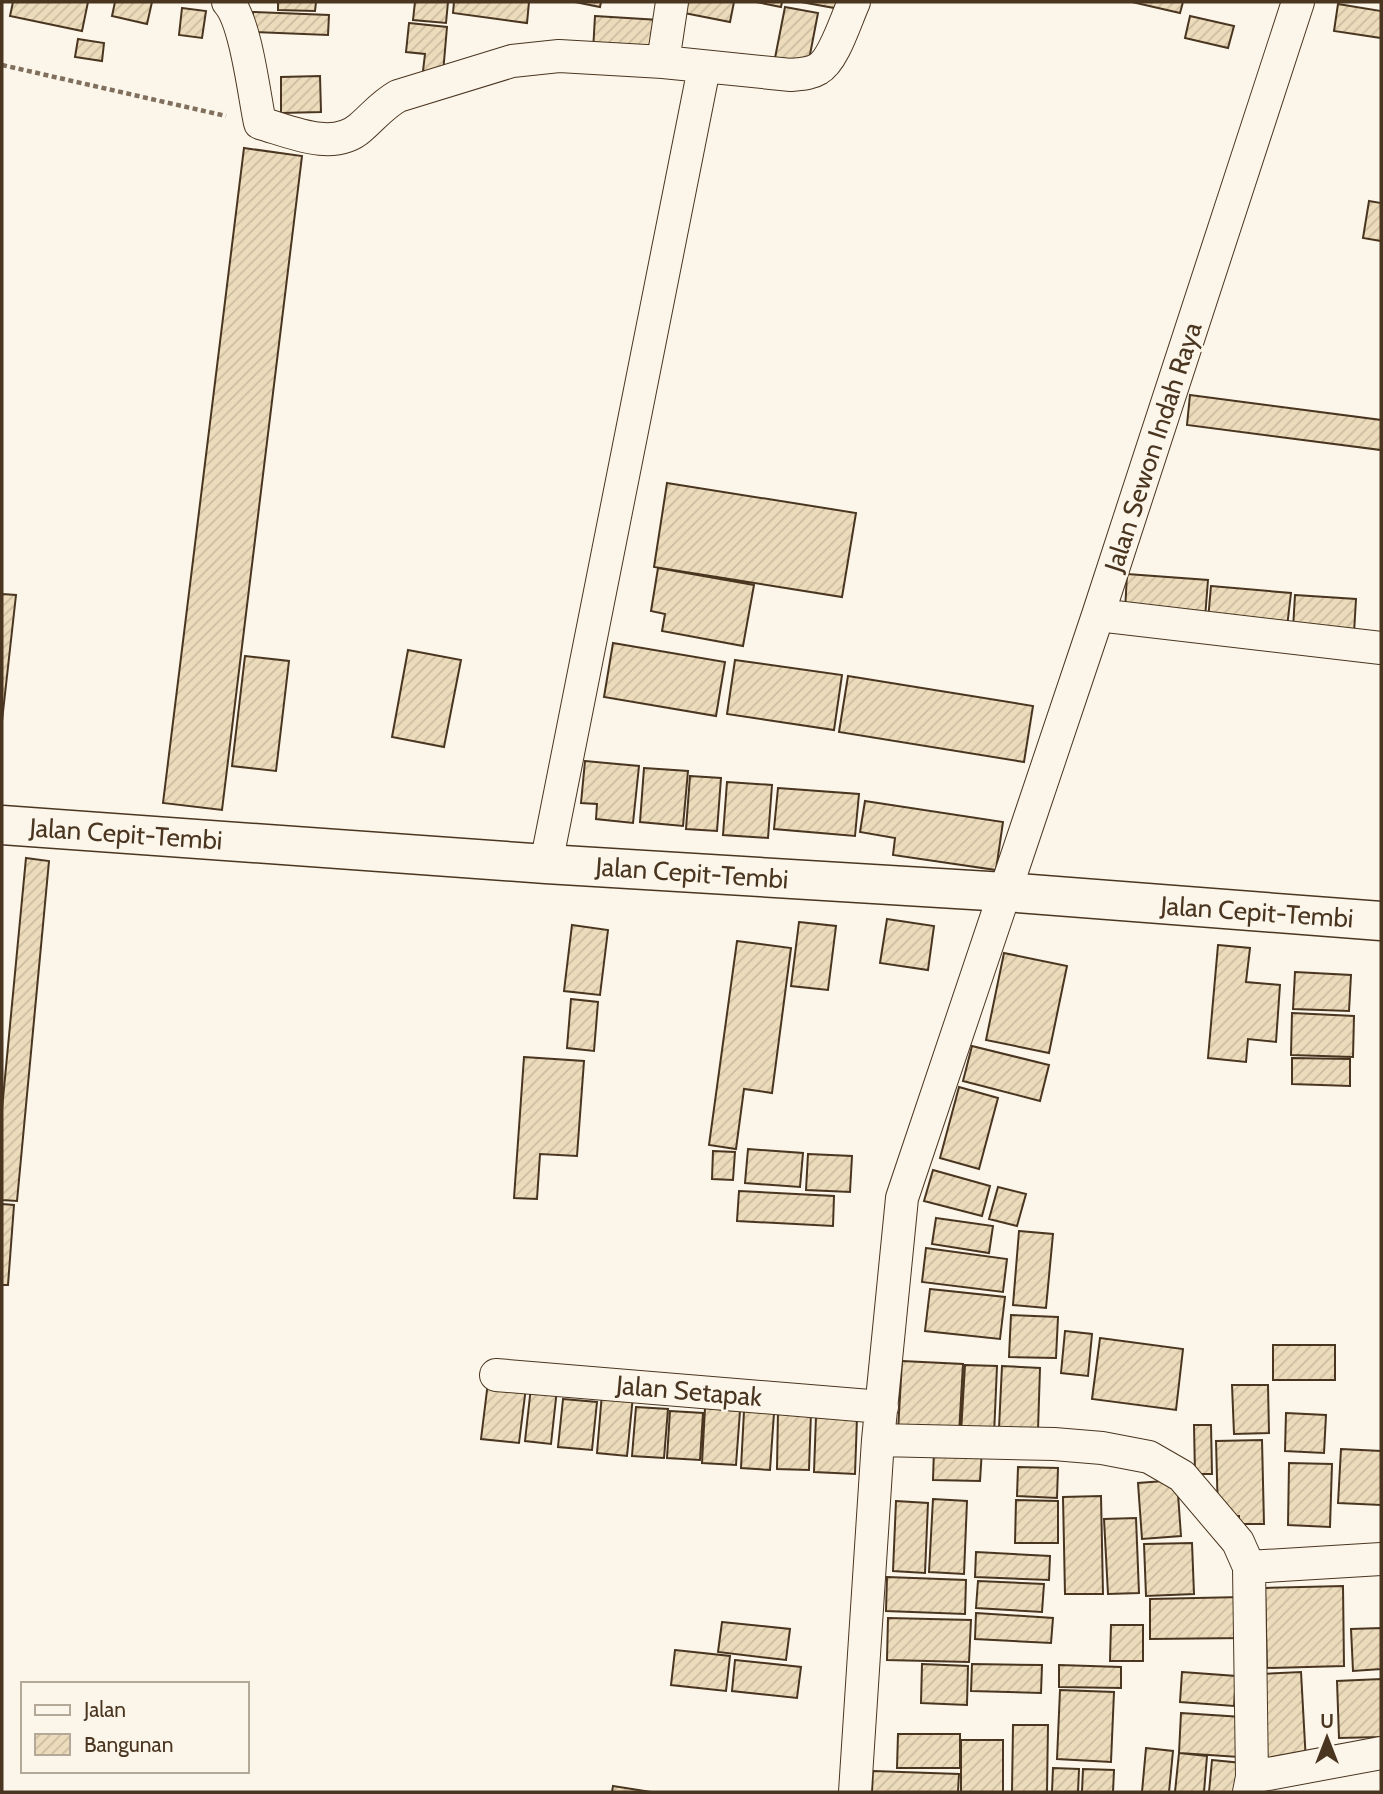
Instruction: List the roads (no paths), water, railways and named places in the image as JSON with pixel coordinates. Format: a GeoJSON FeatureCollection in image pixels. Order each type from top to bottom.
{"type":"FeatureCollection","features":[{"type":"Feature","properties":{"kind":"main road","name":"Jalan Cepit-Tembi"},"geometry":{"type":"LineString","coordinates":[[2,825],[546,864],[1005,892],[1381,921]]}},
{"type":"Feature","properties":{"kind":"street"},"geometry":{"type":"LineString","coordinates":[[228,2],[241,31],[260,124],[321,140],[341,138],[360,129],[377,111],[398,96],[512,61],[559,56],[663,62],[791,75],[807,73],[819,69],[829,58],[854,2]]}},
{"type":"Feature","properties":{"kind":"street"},"geometry":{"type":"LineString","coordinates":[[663,62],[672,2]]}},
{"type":"Feature","properties":{"kind":"street","name":"Jalan Sewon Indah Raya"},"geometry":{"type":"LineString","coordinates":[[855,1792],[878,1440],[902,1198],[1098,615],[1298,2]]}},
{"type":"Feature","properties":{"kind":"street"},"geometry":{"type":"LineString","coordinates":[[546,864],[704,68]]}},
{"type":"Feature","properties":{"kind":"street"},"geometry":{"type":"LineString","coordinates":[[1098,615],[1381,648]]}},
{"type":"Feature","properties":{"kind":"street","name":"Jalan Setapak"},"geometry":{"type":"LineString","coordinates":[[496,1375],[882,1407]]}},
{"type":"Feature","properties":{"kind":"street"},"geometry":{"type":"LineString","coordinates":[[878,1440],[1054,1444],[1102,1448],[1149,1457],[1182,1476],[1238,1542],[1249,1567],[1250,1785],[1381,1753]]}},
{"type":"Feature","properties":{"kind":"street"},"geometry":{"type":"LineString","coordinates":[[1249,1567],[1381,1559]]}}]}
